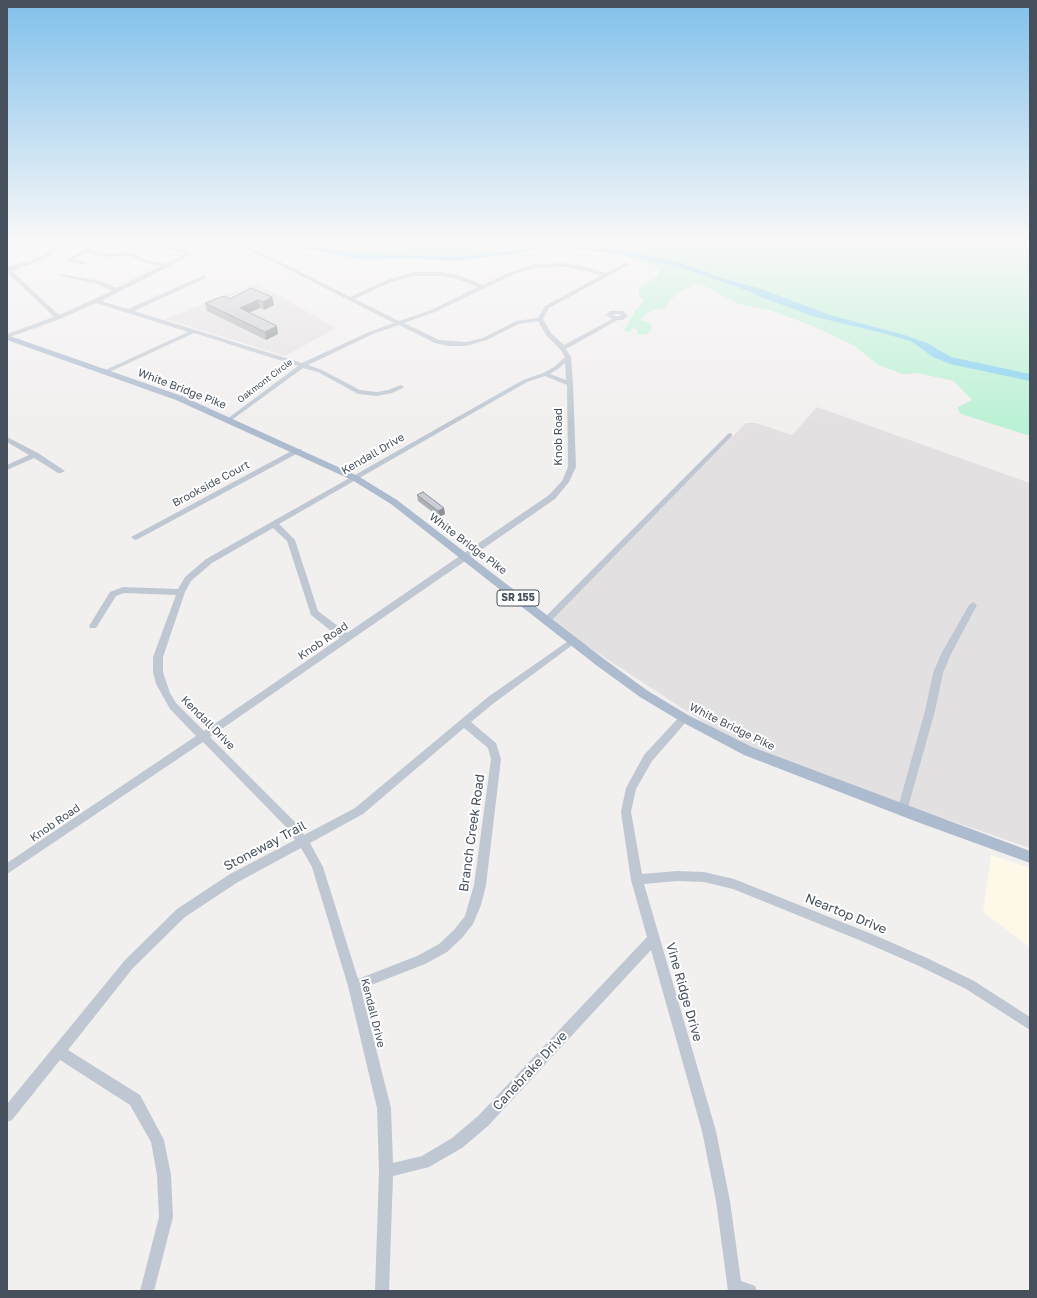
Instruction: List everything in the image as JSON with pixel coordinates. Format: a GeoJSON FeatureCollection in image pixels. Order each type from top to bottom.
{"type":"FeatureCollection","features":[{"type":"Feature","properties":{"kind":"main road","name":"White Bridge Pike"},"geometry":{"type":"LineString","coordinates":[[7,337],[103,373],[179,398],[355,478],[394,502],[644,694],[684,718],[748,751],[902,811],[1030,857]]}},
{"type":"Feature","properties":{"kind":"street"},"geometry":{"type":"LineString","coordinates":[[43,304],[58,318]]}},
{"type":"Feature","properties":{"kind":"street"},"geometry":{"type":"LineString","coordinates":[[7,337],[58,318],[90,304]]}},
{"type":"Feature","properties":{"kind":"street"},"geometry":{"type":"LineString","coordinates":[[104,304],[303,365],[328,374],[358,392],[377,394],[390,392],[401,387]]}},
{"type":"Feature","properties":{"kind":"street"},"geometry":{"type":"LineString","coordinates":[[129,311],[145,304]]}},
{"type":"Feature","properties":{"kind":"street"},"geometry":{"type":"LineString","coordinates":[[359,304],[437,342],[466,344],[485,339],[518,322],[540,319]]}},
{"type":"Feature","properties":{"kind":"street","name":"Oakmont Circle"},"geometry":{"type":"LineString","coordinates":[[229,420],[303,365],[398,323],[433,311],[448,304]]}},
{"type":"Feature","properties":{"kind":"street"},"geometry":{"type":"LineString","coordinates":[[540,319],[547,307],[553,304]]}},
{"type":"Feature","properties":{"kind":"street"},"geometry":{"type":"LineString","coordinates":[[540,319],[548,334],[566,352]]}},
{"type":"Feature","properties":{"kind":"street","name":"Kendall Drive"},"geometry":{"type":"LineString","coordinates":[[382,1291],[386,1170],[384,1108],[354,986],[317,867],[310,852],[291,824],[173,706],[166,696],[158,672],[158,657],[181,592],[188,580],[209,561],[525,381],[545,374],[556,368],[566,352],[616,319]]}},
{"type":"Feature","properties":{"kind":"street"},"geometry":{"type":"LineString","coordinates":[[103,373],[194,331]]}},
{"type":"Feature","properties":{"kind":"street","name":"Knob Road"},"geometry":{"type":"LineString","coordinates":[[7,869],[204,736],[552,497],[565,482],[572,468],[570,384],[566,352]]}},
{"type":"Feature","properties":{"kind":"street"},"geometry":{"type":"LineString","coordinates":[[545,374],[570,384]]}},
{"type":"Feature","properties":{"kind":"street"},"geometry":{"type":"LineString","coordinates":[[547,620],[730,435]]}},
{"type":"Feature","properties":{"kind":"street"},"geometry":{"type":"LineString","coordinates":[[7,439],[61,471]]}},
{"type":"Feature","properties":{"kind":"street","name":"Brookside Court"},"geometry":{"type":"LineString","coordinates":[[135,537],[298,451]]}},
{"type":"Feature","properties":{"kind":"street"},"geometry":{"type":"LineString","coordinates":[[7,468],[35,455]]}},
{"type":"Feature","properties":{"kind":"street"},"geometry":{"type":"LineString","coordinates":[[274,524],[291,540],[314,613],[347,638]]}},
{"type":"Feature","properties":{"kind":"street"},"geometry":{"type":"LineString","coordinates":[[93,626],[113,594],[123,590],[181,592]]}},
{"type":"Feature","properties":{"kind":"street"},"geometry":{"type":"LineString","coordinates":[[902,811],[930,711],[938,674],[946,654],[972,605]]}},
{"type":"Feature","properties":{"kind":"street","name":"Stoneway Trail"},"geometry":{"type":"LineString","coordinates":[[7,1115],[129,964],[181,913],[234,878],[303,842],[358,810],[491,700],[574,641]]}},
{"type":"Feature","properties":{"kind":"street","name":"Vine Ridge Drive"},"geometry":{"type":"LineString","coordinates":[[684,718],[648,758],[631,788],[626,812],[637,880],[709,1131],[723,1201],[735,1289]]}},
{"type":"Feature","properties":{"kind":"street","name":"Branch Creek Road"},"geometry":{"type":"LineString","coordinates":[[354,986],[421,960],[442,948],[458,934],[469,920],[475,905],[481,878],[496,773],[496,759],[492,746],[465,723]]}},
{"type":"Feature","properties":{"kind":"street","name":"Neartop Drive"},"geometry":{"type":"LineString","coordinates":[[637,880],[677,876],[704,877],[734,884],[868,938],[923,962],[970,986],[1030,1024]]}},
{"type":"Feature","properties":{"kind":"street","name":"Canebrake Drive"},"geometry":{"type":"LineString","coordinates":[[386,1170],[424,1162],[458,1143],[483,1121],[653,939]]}},
{"type":"Feature","properties":{"kind":"street"},"geometry":{"type":"LineString","coordinates":[[58,1051],[135,1100],[157,1140],[164,1175],[166,1217],[147,1291]]}},
{"type":"Feature","properties":{"kind":"street"},"geometry":{"type":"LineString","coordinates":[[735,1289],[750,1291]]}},
{"type":"Feature","properties":{"kind":"shaded area"},"geometry":{"type":"Polygon","coordinates":[[[205,304],[293,304],[336,328],[285,356],[166,319],[205,304]]]}},
{"type":"Feature","properties":{"kind":"shaded area"},"geometry":{"type":"Polygon","coordinates":[[[817,407],[1030,483],[1030,848],[748,751],[547,620],[746,423],[756,423],[792,435],[817,407]]]}},
{"type":"Feature","properties":{"kind":"shaded area"},"geometry":{"type":"Polygon","coordinates":[[[991,855],[1030,868],[1030,947],[983,912],[991,855]]]}},
{"type":"Feature","properties":{"kind":"green space"},"geometry":{"type":"Polygon","coordinates":[[[641,304],[668,304],[666,308],[653,310],[640,320],[648,322],[652,326],[651,330],[647,334],[637,335],[638,332],[634,327],[630,332],[624,331],[635,310],[641,304]]]}},
{"type":"Feature","properties":{"kind":"green space"},"geometry":{"type":"Polygon","coordinates":[[[738,304],[1030,304],[1030,436],[961,414],[958,407],[972,400],[954,381],[917,373],[903,374],[878,365],[855,346],[815,327],[772,311],[738,304]]]}},
{"type":"Feature","properties":{"kind":"water"},"geometry":{"type":"Polygon","coordinates":[[[779,304],[800,304],[830,315],[904,335],[927,343],[951,357],[1030,374],[1030,381],[950,364],[933,357],[911,341],[812,316],[779,304]]]}},
{"type":"Feature","properties":{"kind":"building"},"geometry":{"type":"Polygon","coordinates":[[[206,304],[250,304],[240,308],[277,326],[265,332],[206,304]]]}},
{"type":"Feature","properties":{"kind":"building"},"geometry":{"type":"Polygon","coordinates":[[[423,492],[444,508],[438,511],[417,495],[423,492]]]}}]}
